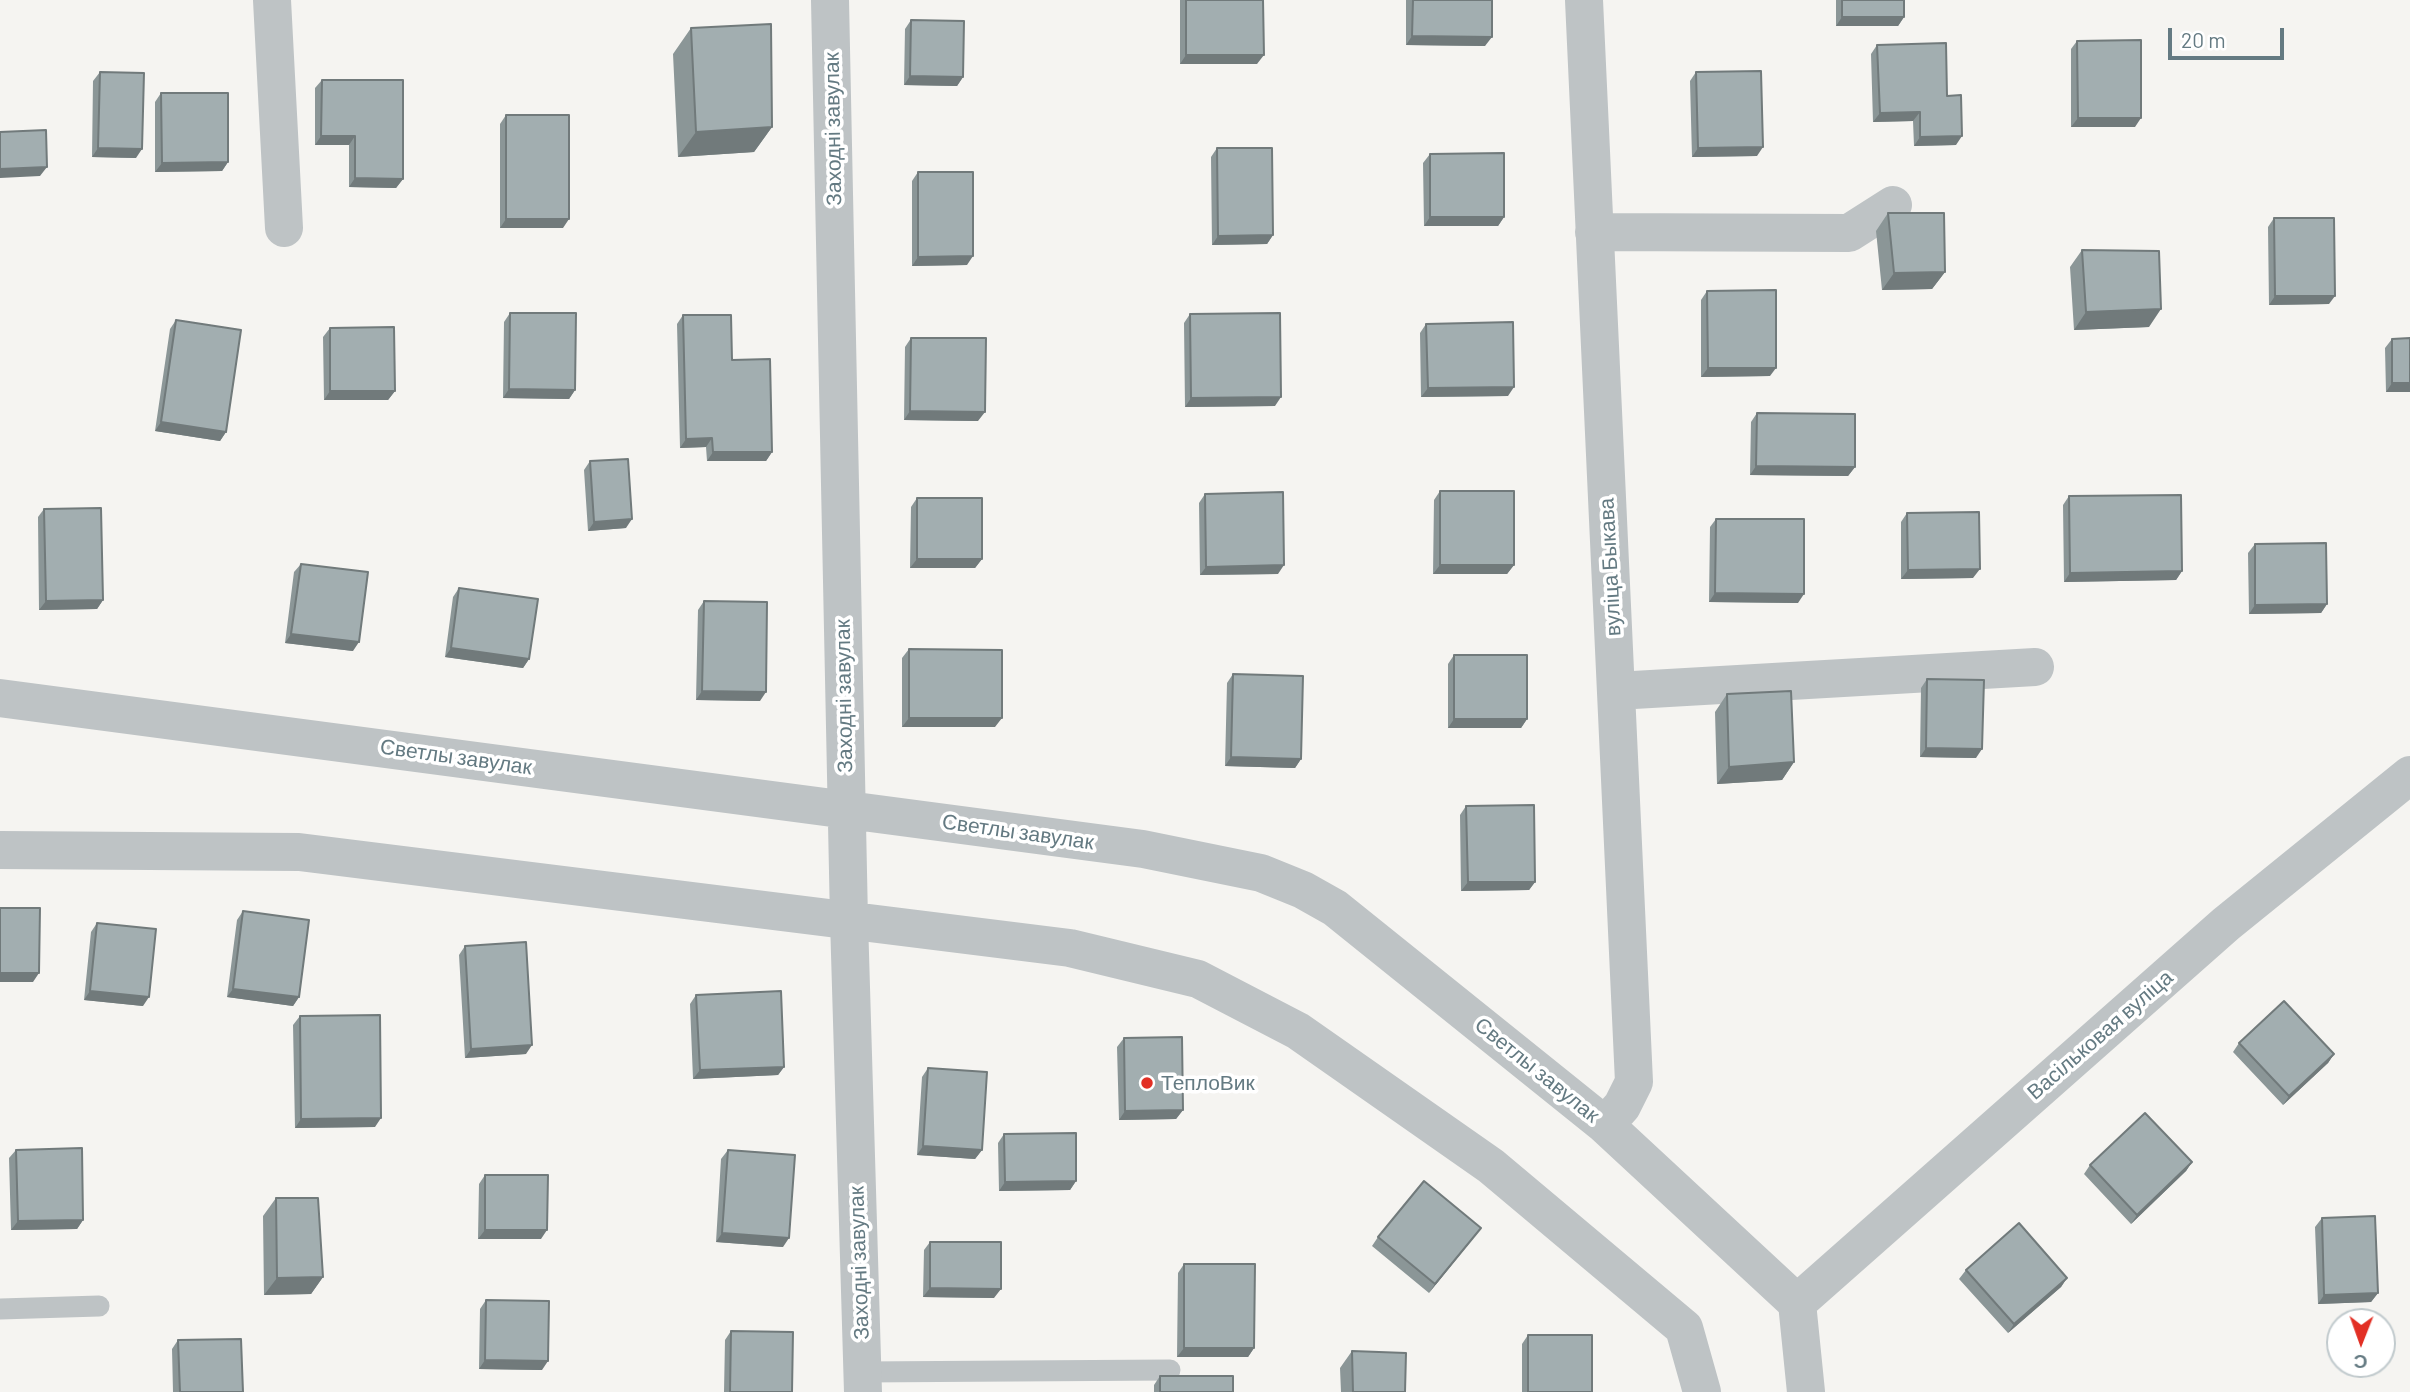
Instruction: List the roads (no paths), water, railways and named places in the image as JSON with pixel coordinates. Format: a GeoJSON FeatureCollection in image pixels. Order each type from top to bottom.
{"type":"FeatureCollection","features":[{"type":"Feature","properties":{"kind":"street"},"geometry":{"type":"LineString","coordinates":[[272,0],[284,229]]}},
{"type":"Feature","properties":{"kind":"street","name":"Заходні завулак"},"geometry":{"type":"LineString","coordinates":[[830,0],[849,920],[863,1382]]}},
{"type":"Feature","properties":{"kind":"street","name":"вуліца Быкава"},"geometry":{"type":"LineString","coordinates":[[1584,0],[1634,1082],[1622,1106],[1605,1125]]}},
{"type":"Feature","properties":{"kind":"street"},"geometry":{"type":"LineString","coordinates":[[1594,232],[1849,233],[1893,205]]}},
{"type":"Feature","properties":{"kind":"street"},"geometry":{"type":"LineString","coordinates":[[1616,691],[2035,667]]}},
{"type":"Feature","properties":{"kind":"street","name":"Светлы завулак"},"geometry":{"type":"LineString","coordinates":[[0,698],[1143,849],[1261,873],[1303,890],[1335,908],[1605,1125],[1797,1303]]}},
{"type":"Feature","properties":{"kind":"street","name":"Васільковая вуліца"},"geometry":{"type":"LineString","coordinates":[[1797,1303],[2226,924],[2410,775]]}},
{"type":"Feature","properties":{"kind":"street"},"geometry":{"type":"LineString","coordinates":[[0,850],[299,852],[1070,948],[1198,979],[1298,1031],[1491,1167],[1684,1328],[1702,1392]]}},
{"type":"Feature","properties":{"kind":"street"},"geometry":{"type":"LineString","coordinates":[[1797,1303],[1806,1392]]}},
{"type":"Feature","properties":{"kind":"lane"},"geometry":{"type":"LineString","coordinates":[[0,1308],[99,1306]]}},
{"type":"Feature","properties":{"kind":"lane"},"geometry":{"type":"LineString","coordinates":[[863,1382],[1170,1370]]}},
{"type":"Feature","properties":{"kind":"place","name":"ТеплоВик"},"geometry":{"type":"Point","coordinates":[1147,1083]}}]}
